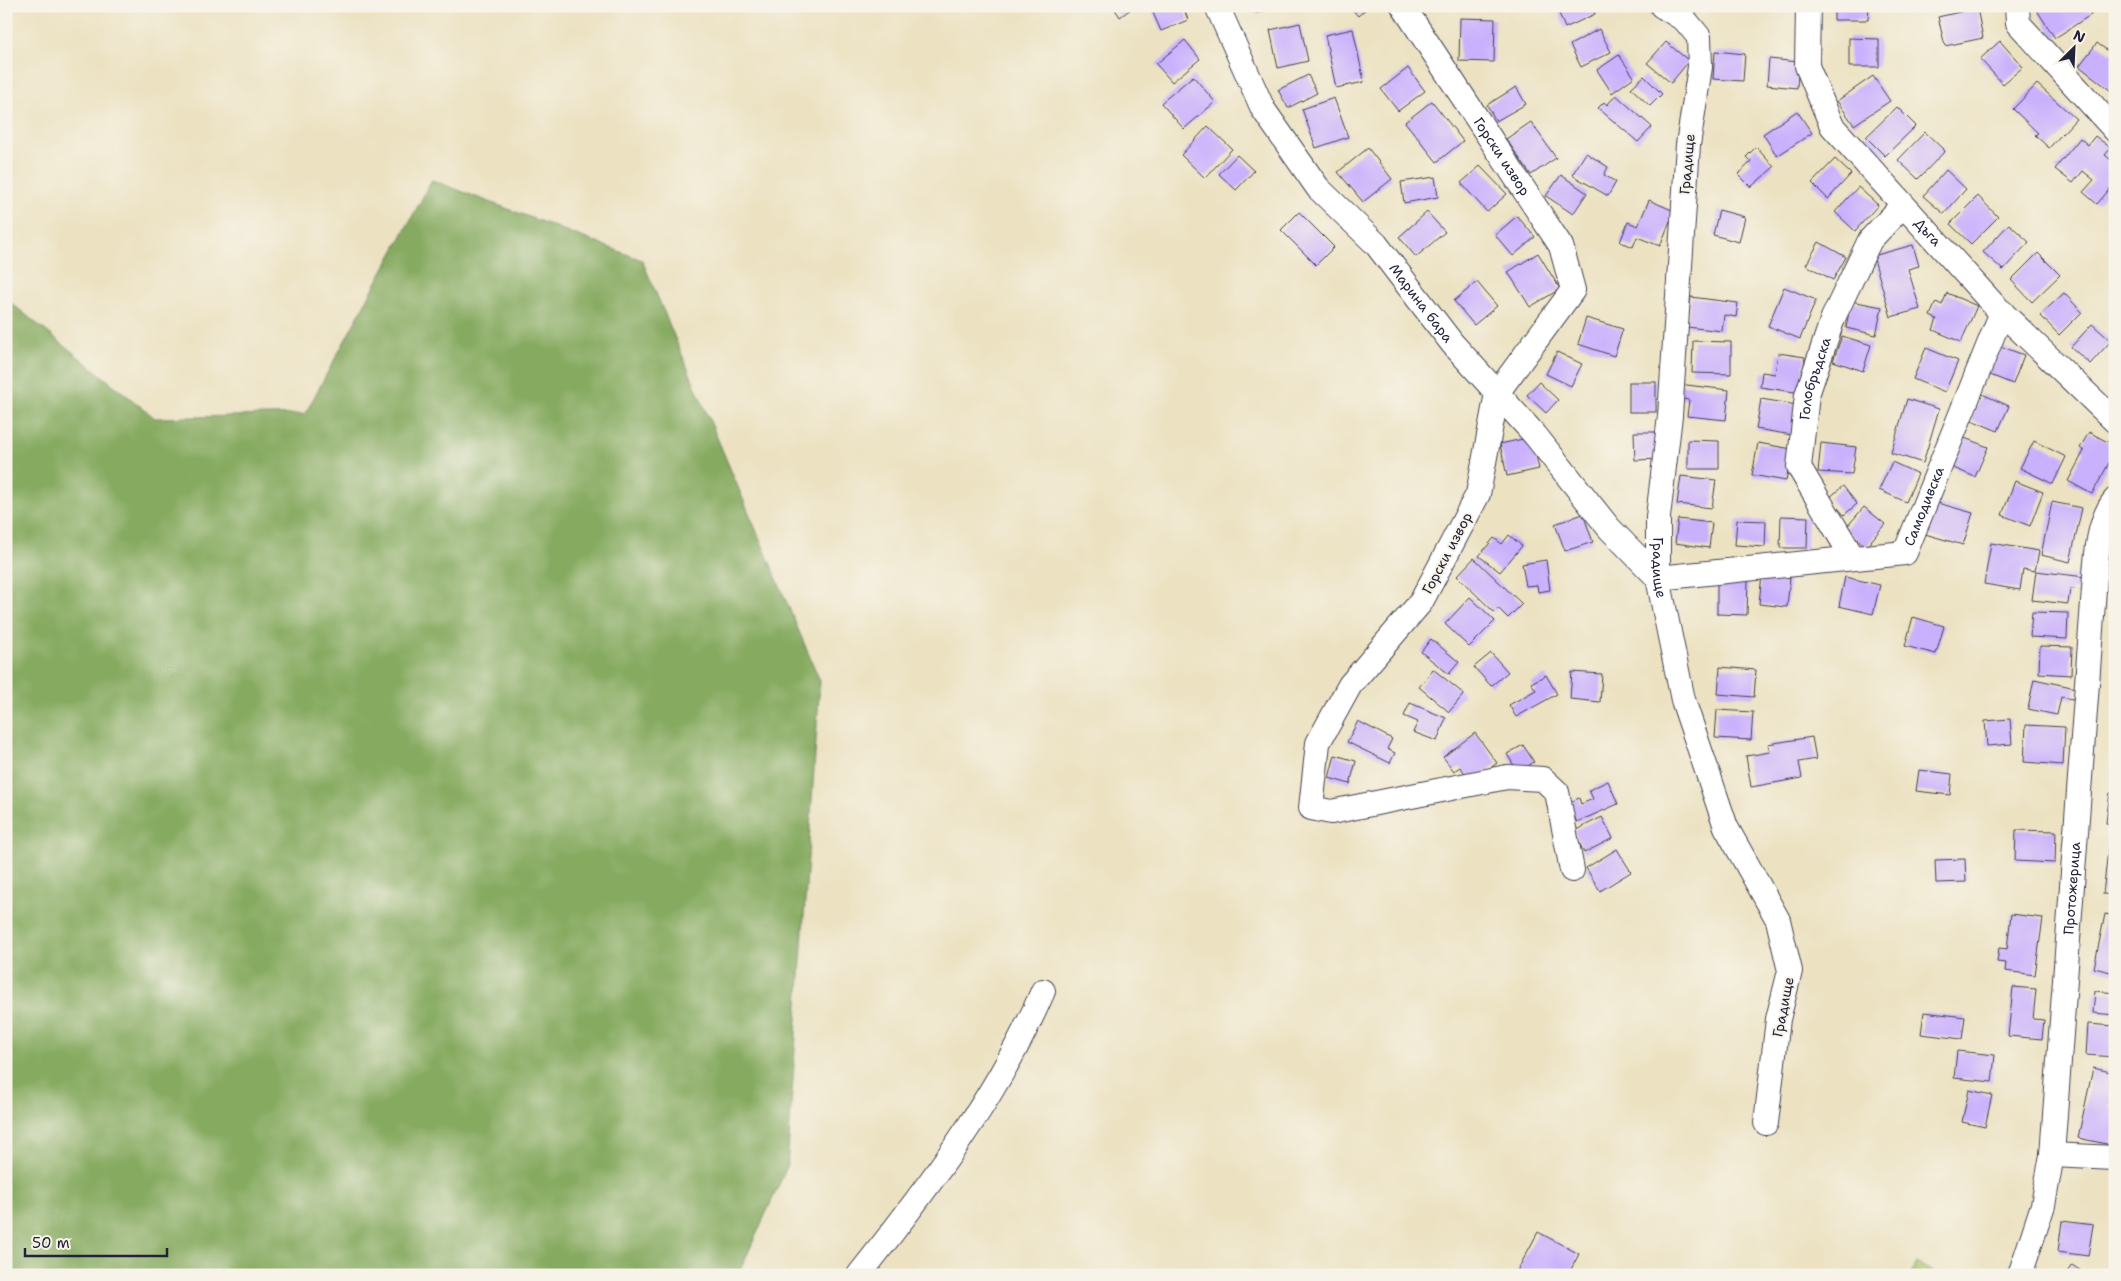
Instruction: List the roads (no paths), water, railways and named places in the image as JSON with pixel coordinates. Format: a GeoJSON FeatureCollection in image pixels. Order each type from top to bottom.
{"type":"FeatureCollection","features":[{"type":"Feature","properties":{"kind":"street","name":"Марина бара"},"geometry":{"type":"LineString","coordinates":[[1217,6],[1263,108],[1318,188],[1376,244],[1452,343],[1535,435],[1609,528],[1658,578]]}},
{"type":"Feature","properties":{"kind":"street","name":"Горски извор"},"geometry":{"type":"LineString","coordinates":[[1403,6],[1561,246],[1573,290],[1497,393],[1478,494],[1420,602],[1350,685],[1318,743],[1311,808],[1331,812],[1507,777],[1543,778],[1557,792],[1572,870]]}},
{"type":"Feature","properties":{"kind":"street","name":"Градище"},"geometry":{"type":"LineString","coordinates":[[1662,6],[1685,20],[1699,36],[1700,67],[1688,146],[1670,416],[1658,517],[1658,578],[1683,700],[1689,718],[1726,827],[1778,920],[1790,971],[1778,1019],[1766,1123]]}},
{"type":"Feature","properties":{"kind":"street","name":"Дъга"},"geometry":{"type":"LineString","coordinates":[[1808,6],[1807,66],[1832,126],[2002,312],[2115,421]]}},
{"type":"Feature","properties":{"kind":"street"},"geometry":{"type":"LineString","coordinates":[[2017,6],[2018,23],[2115,130]]}},
{"type":"Feature","properties":{"kind":"street","name":"Голобръдска"},"geometry":{"type":"LineString","coordinates":[[1853,558],[1798,467],[1807,395],[1833,318],[1870,240],[1903,205]]}},
{"type":"Feature","properties":{"kind":"street","name":"Самодивска"},"geometry":{"type":"LineString","coordinates":[[1658,578],[1905,553],[2002,312]]}},
{"type":"Feature","properties":{"kind":"street","name":"Протожерица"},"geometry":{"type":"LineString","coordinates":[[2020,1275],[2043,1205],[2052,1155],[2094,589],[2099,538],[2110,506],[2115,500]]}},
{"type":"Feature","properties":{"kind":"street"},"geometry":{"type":"LineString","coordinates":[[859,1275],[894,1231],[988,1099],[1029,1022],[1043,991]]}},
{"type":"Feature","properties":{"kind":"street"},"geometry":{"type":"LineString","coordinates":[[2052,1155],[2115,1158]]}}]}
